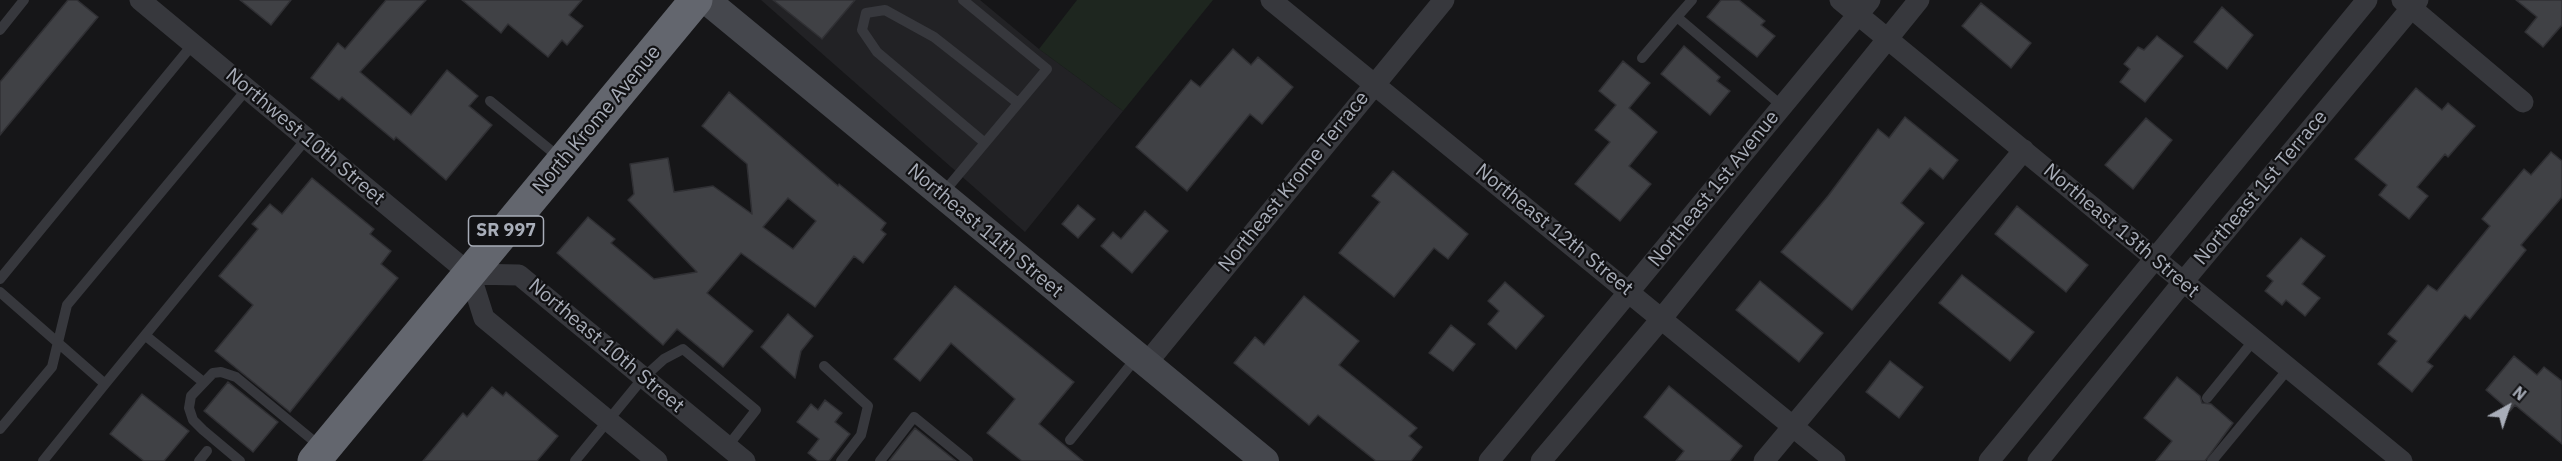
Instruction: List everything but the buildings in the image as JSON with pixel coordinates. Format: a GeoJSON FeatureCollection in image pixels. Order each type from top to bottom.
{"type":"FeatureCollection","features":[{"type":"Feature","properties":{"kind":"highway","name":"North Krome Avenue"},"geometry":{"type":"LineString","coordinates":[[319,455],[696,0]]}},
{"type":"Feature","properties":{"kind":"street","name":"Northwest 10th Street"},"geometry":{"type":"LineString","coordinates":[[140,0],[470,274]]}},
{"type":"Feature","properties":{"kind":"street","name":"Northeast 11th Street"},"geometry":{"type":"LineString","coordinates":[[706,0],[1262,460]]}},
{"type":"Feature","properties":{"kind":"street","name":"Northeast 12th Street"},"geometry":{"type":"LineString","coordinates":[[1271,0],[1630,291],[1835,461]]}},
{"type":"Feature","properties":{"kind":"street","name":"Northeast Krome Terrace"},"geometry":{"type":"LineString","coordinates":[[1141,361],[1444,0]]}},
{"type":"Feature","properties":{"kind":"street","name":"Northeast 13th Street"},"geometry":{"type":"LineString","coordinates":[[1840,0],[1864,7],[1887,39],[2402,461]]}},
{"type":"Feature","properties":{"kind":"street","name":"Northeast 1st Avenue"},"geometry":{"type":"LineString","coordinates":[[1541,461],[1662,318],[1919,0]]}},
{"type":"Feature","properties":{"kind":"street","name":"Northeast 1st Terrace"},"geometry":{"type":"LineString","coordinates":[[1989,461],[2367,0]]}},
{"type":"Feature","properties":{"kind":"street","name":"Northeast 1st Terrace"},"geometry":{"type":"LineString","coordinates":[[2038,461],[2410,3]]}},
{"type":"Feature","properties":{"kind":"street"},"geometry":{"type":"LineString","coordinates":[[2410,3],[2523,102]]}},
{"type":"Feature","properties":{"kind":"street","name":"Northeast 1st Avenue"},"geometry":{"type":"LineString","coordinates":[[1489,461],[1864,7]]}},
{"type":"Feature","properties":{"kind":"street"},"geometry":{"type":"LineString","coordinates":[[1764,461],[2024,150]]}},
{"type":"Feature","properties":{"kind":"street"},"geometry":{"type":"LineString","coordinates":[[470,274],[484,318],[657,461]]}},
{"type":"Feature","properties":{"kind":"street","name":"Northeast 10th Street"},"geometry":{"type":"LineString","coordinates":[[470,274],[519,275],[744,461]]}},
{"type":"Feature","properties":{"kind":"lane"},"geometry":{"type":"LineString","coordinates":[[0,30],[24,0]]}},
{"type":"Feature","properties":{"kind":"lane"},"geometry":{"type":"LineString","coordinates":[[941,195],[1047,69],[963,0]]}},
{"type":"Feature","properties":{"kind":"lane"},"geometry":{"type":"LineString","coordinates":[[1642,58],[1692,0]]}},
{"type":"Feature","properties":{"kind":"lane"},"geometry":{"type":"LineString","coordinates":[[985,143],[878,52],[862,30],[866,13],[885,10],[934,37],[1018,103]]}},
{"type":"Feature","properties":{"kind":"lane"},"geometry":{"type":"LineString","coordinates":[[1677,17],[1782,106]]}},
{"type":"Feature","properties":{"kind":"lane"},"geometry":{"type":"LineString","coordinates":[[0,279],[193,44]]}},
{"type":"Feature","properties":{"kind":"lane"},"geometry":{"type":"LineString","coordinates":[[0,429],[52,367],[67,305],[247,89]]}},
{"type":"Feature","properties":{"kind":"lane"},"geometry":{"type":"LineString","coordinates":[[490,101],[563,161]]}},
{"type":"Feature","properties":{"kind":"lane"},"geometry":{"type":"LineString","coordinates":[[43,461],[307,138]]}},
{"type":"Feature","properties":{"kind":"lane"},"geometry":{"type":"LineString","coordinates":[[0,292],[105,384]]}},
{"type":"Feature","properties":{"kind":"lane"},"geometry":{"type":"LineString","coordinates":[[146,336],[202,381]]}},
{"type":"Feature","properties":{"kind":"lane"},"geometry":{"type":"LineString","coordinates":[[2206,398],[2254,340]]}},
{"type":"Feature","properties":{"kind":"lane"},"geometry":{"type":"LineString","coordinates":[[575,461],[644,378],[664,359],[683,349],[756,410],[727,447]]}},
{"type":"Feature","properties":{"kind":"lane"},"geometry":{"type":"LineString","coordinates":[[1070,440],[1141,361]]}},
{"type":"Feature","properties":{"kind":"lane"},"geometry":{"type":"LineString","coordinates":[[824,366],[868,406],[861,435],[841,461]]}},
{"type":"Feature","properties":{"kind":"lane"},"geometry":{"type":"LineString","coordinates":[[2212,461],[2289,368]]}},
{"type":"Feature","properties":{"kind":"lane"},"geometry":{"type":"LineString","coordinates":[[240,461],[193,420],[189,408],[191,396],[202,381],[213,373],[221,372],[236,377],[319,455]]}},
{"type":"Feature","properties":{"kind":"lane"},"geometry":{"type":"LineString","coordinates":[[880,461],[915,417],[968,461]]}},
{"type":"Feature","properties":{"kind":"lane"},"geometry":{"type":"LineString","coordinates":[[199,461],[207,451]]}},
{"type":"Feature","properties":{"kind":"shaded area"},"geometry":{"type":"Polygon","coordinates":[[[761,0],[980,0],[1039,49],[1123,111],[1025,232],[761,0]]]}},
{"type":"Feature","properties":{"kind":"shaded area"},"geometry":{"type":"Polygon","coordinates":[[[1077,0],[1213,0],[1123,111],[1039,49],[1077,0]]]}}]}
